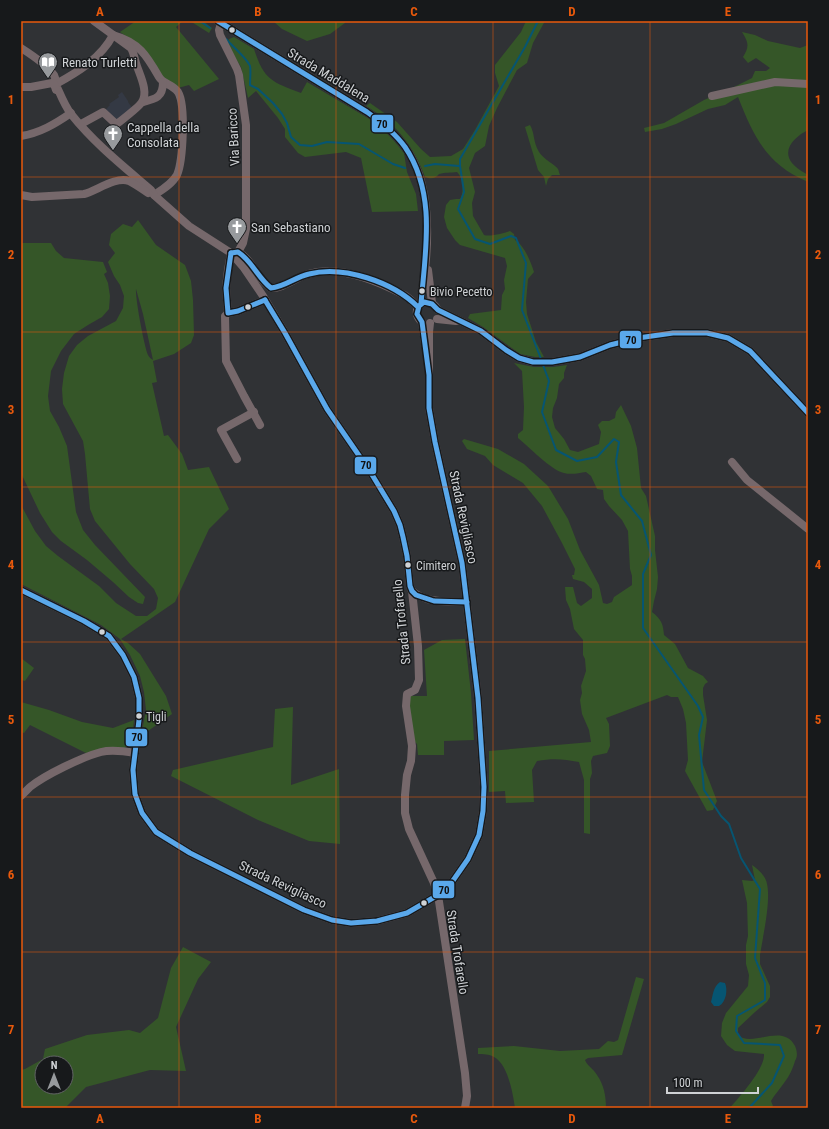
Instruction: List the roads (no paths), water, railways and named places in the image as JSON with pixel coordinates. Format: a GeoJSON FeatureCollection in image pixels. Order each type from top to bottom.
{"type":"FeatureCollection","features":[{"type":"Feature","properties":{"kind":"street"},"geometry":{"type":"LineString","coordinates":[[94,21],[127,44],[134,53],[144,91],[143,102]]}},
{"type":"Feature","properties":{"kind":"street","name":"Via Baricco"},"geometry":{"type":"LineString","coordinates":[[219,22],[220,34],[239,75],[246,125],[246,229],[243,243],[235,253],[228,270],[226,288],[228,313],[225,316],[226,361],[260,425]]}},
{"type":"Feature","properties":{"kind":"street","name":"Strada Maddalena"},"geometry":{"type":"LineString","coordinates":[[219,22],[367,112],[386,126],[405,146],[415,164],[422,187],[426,209],[426,259],[420,305]]}},
{"type":"Feature","properties":{"kind":"street"},"geometry":{"type":"LineString","coordinates":[[56,84],[84,67],[108,45],[113,35]]}},
{"type":"Feature","properties":{"kind":"street"},"geometry":{"type":"LineString","coordinates":[[113,35],[124,38],[133,43],[149,60],[163,82],[172,86],[178,93],[183,132],[177,175],[172,182],[154,195]]}},
{"type":"Feature","properties":{"kind":"street"},"geometry":{"type":"LineString","coordinates":[[21,48],[43,63],[53,74],[64,102],[71,114],[104,150],[151,190],[154,195],[189,226],[235,253],[243,256],[252,265],[262,281],[271,288],[279,287],[308,274],[319,272],[339,272],[363,277],[405,296],[420,305],[424,302],[432,303],[438,310],[481,331],[519,358],[533,362],[552,362],[580,357],[610,345],[638,338],[673,333],[707,334],[728,338],[750,351],[808,413]]}},
{"type":"Feature","properties":{"kind":"street"},"geometry":{"type":"LineString","coordinates":[[80,124],[103,112],[116,124],[143,102],[155,99],[159,96],[163,82]]}},
{"type":"Feature","properties":{"kind":"street"},"geometry":{"type":"LineString","coordinates":[[712,96],[775,82],[808,84]]}},
{"type":"Feature","properties":{"kind":"street"},"geometry":{"type":"LineString","coordinates":[[21,87],[31,87],[53,83],[64,102]]}},
{"type":"Feature","properties":{"kind":"street"},"geometry":{"type":"LineString","coordinates":[[21,136],[40,132],[71,114]]}},
{"type":"Feature","properties":{"kind":"street"},"geometry":{"type":"LineString","coordinates":[[21,195],[32,197],[77,195],[90,192],[104,185],[124,180],[129,181],[154,195]]}},
{"type":"Feature","properties":{"kind":"street"},"geometry":{"type":"LineString","coordinates":[[32,202],[63,199],[68,198],[71,195]]}},
{"type":"Feature","properties":{"kind":"street","name":"Strada Trofarello"},"geometry":{"type":"LineString","coordinates":[[235,253],[285,333],[327,409],[371,473],[394,511],[403,537],[412,591],[418,646],[419,680],[415,690],[407,694],[406,706],[412,746],[411,761],[407,775],[405,813],[409,829],[438,895],[465,1073],[467,1096],[465,1108]]}},
{"type":"Feature","properties":{"kind":"street","name":"Strada Maddalena"},"geometry":{"type":"LineString","coordinates":[[426,259],[432,303]]}},
{"type":"Feature","properties":{"kind":"street"},"geometry":{"type":"LineString","coordinates":[[228,313],[265,300]]}},
{"type":"Feature","properties":{"kind":"street","name":"Strada Revigliasco"},"geometry":{"type":"LineString","coordinates":[[420,305],[417,310],[419,319],[430,321]]}},
{"type":"Feature","properties":{"kind":"street","name":"Strada Revigliasco"},"geometry":{"type":"LineString","coordinates":[[21,590],[84,621],[109,636],[123,655],[134,677],[139,698],[139,720],[133,770],[135,794],[142,813],[156,832],[190,853],[304,910],[332,920],[351,923],[377,921],[407,913],[438,895],[452,882],[468,859],[479,835],[483,811],[484,787],[478,698],[462,563],[435,442],[429,408],[430,321],[438,314],[438,310]]}},
{"type":"Feature","properties":{"kind":"street"},"geometry":{"type":"LineString","coordinates":[[430,321],[462,322]]}},
{"type":"Feature","properties":{"kind":"street"},"geometry":{"type":"LineString","coordinates":[[237,459],[221,430],[254,412]]}},
{"type":"Feature","properties":{"kind":"street"},"geometry":{"type":"LineString","coordinates":[[732,462],[747,480],[808,529]]}},
{"type":"Feature","properties":{"kind":"street"},"geometry":{"type":"LineString","coordinates":[[412,591],[416,595],[434,601],[467,602]]}},
{"type":"Feature","properties":{"kind":"street"},"geometry":{"type":"LineString","coordinates":[[21,796],[30,787],[48,776],[90,756],[110,751],[127,751],[135,753]]}},
{"type":"Feature","properties":{"kind":"water"},"geometry":{"type":"Polygon","coordinates":[[[720,982],[725,983],[726,996],[719,1006],[714,1006],[711,1002],[713,994],[716,986],[720,982]]]}},
{"type":"Feature","properties":{"kind":"waterway"},"geometry":{"type":"LineString","coordinates":[[200,21],[210,28]]}},
{"type":"Feature","properties":{"kind":"waterway"},"geometry":{"type":"LineString","coordinates":[[538,21],[525,47],[460,159],[464,192],[458,209],[475,239],[490,244],[511,236],[516,238],[526,263],[522,310],[541,359]]}},
{"type":"Feature","properties":{"kind":"waterway"},"geometry":{"type":"LineString","coordinates":[[226,39],[243,56],[250,66],[250,85],[258,89],[273,103],[287,123],[291,137],[300,145],[312,146],[327,142],[359,144],[393,164],[405,168]]}},
{"type":"Feature","properties":{"kind":"waterway"},"geometry":{"type":"LineString","coordinates":[[425,166],[435,164],[459,166]]}},
{"type":"Feature","properties":{"kind":"waterway"},"geometry":{"type":"LineString","coordinates":[[543,365],[549,381],[542,412],[556,450],[577,461],[597,457],[614,439],[619,442],[616,462],[621,495],[642,521],[651,555],[643,574],[643,628],[698,706],[703,717],[699,735],[704,790],[721,816],[729,824],[741,858],[760,889],[755,958],[765,983],[765,1000],[737,1016],[736,1031],[744,1043],[780,1045],[784,1056],[772,1083],[749,1108]]}},
{"type":"Feature","properties":{"kind":"place","name":"Renato Turletti"},"geometry":{"type":"Point","coordinates":[48,79]}},
{"type":"Feature","properties":{"kind":"place","name":"Cappella della Consolata"},"geometry":{"type":"Point","coordinates":[113,151]}},
{"type":"Feature","properties":{"kind":"place","name":"San Sebastiano"},"geometry":{"type":"Point","coordinates":[237,244]}},
{"type":"Feature","properties":{"kind":"place","name":"Bivio Pecetto"},"geometry":{"type":"Point","coordinates":[422,291]}},
{"type":"Feature","properties":{"kind":"place","name":"Cimitero"},"geometry":{"type":"Point","coordinates":[408,565]}},
{"type":"Feature","properties":{"kind":"place","name":"Tigli"},"geometry":{"type":"Point","coordinates":[139,716]}}]}
